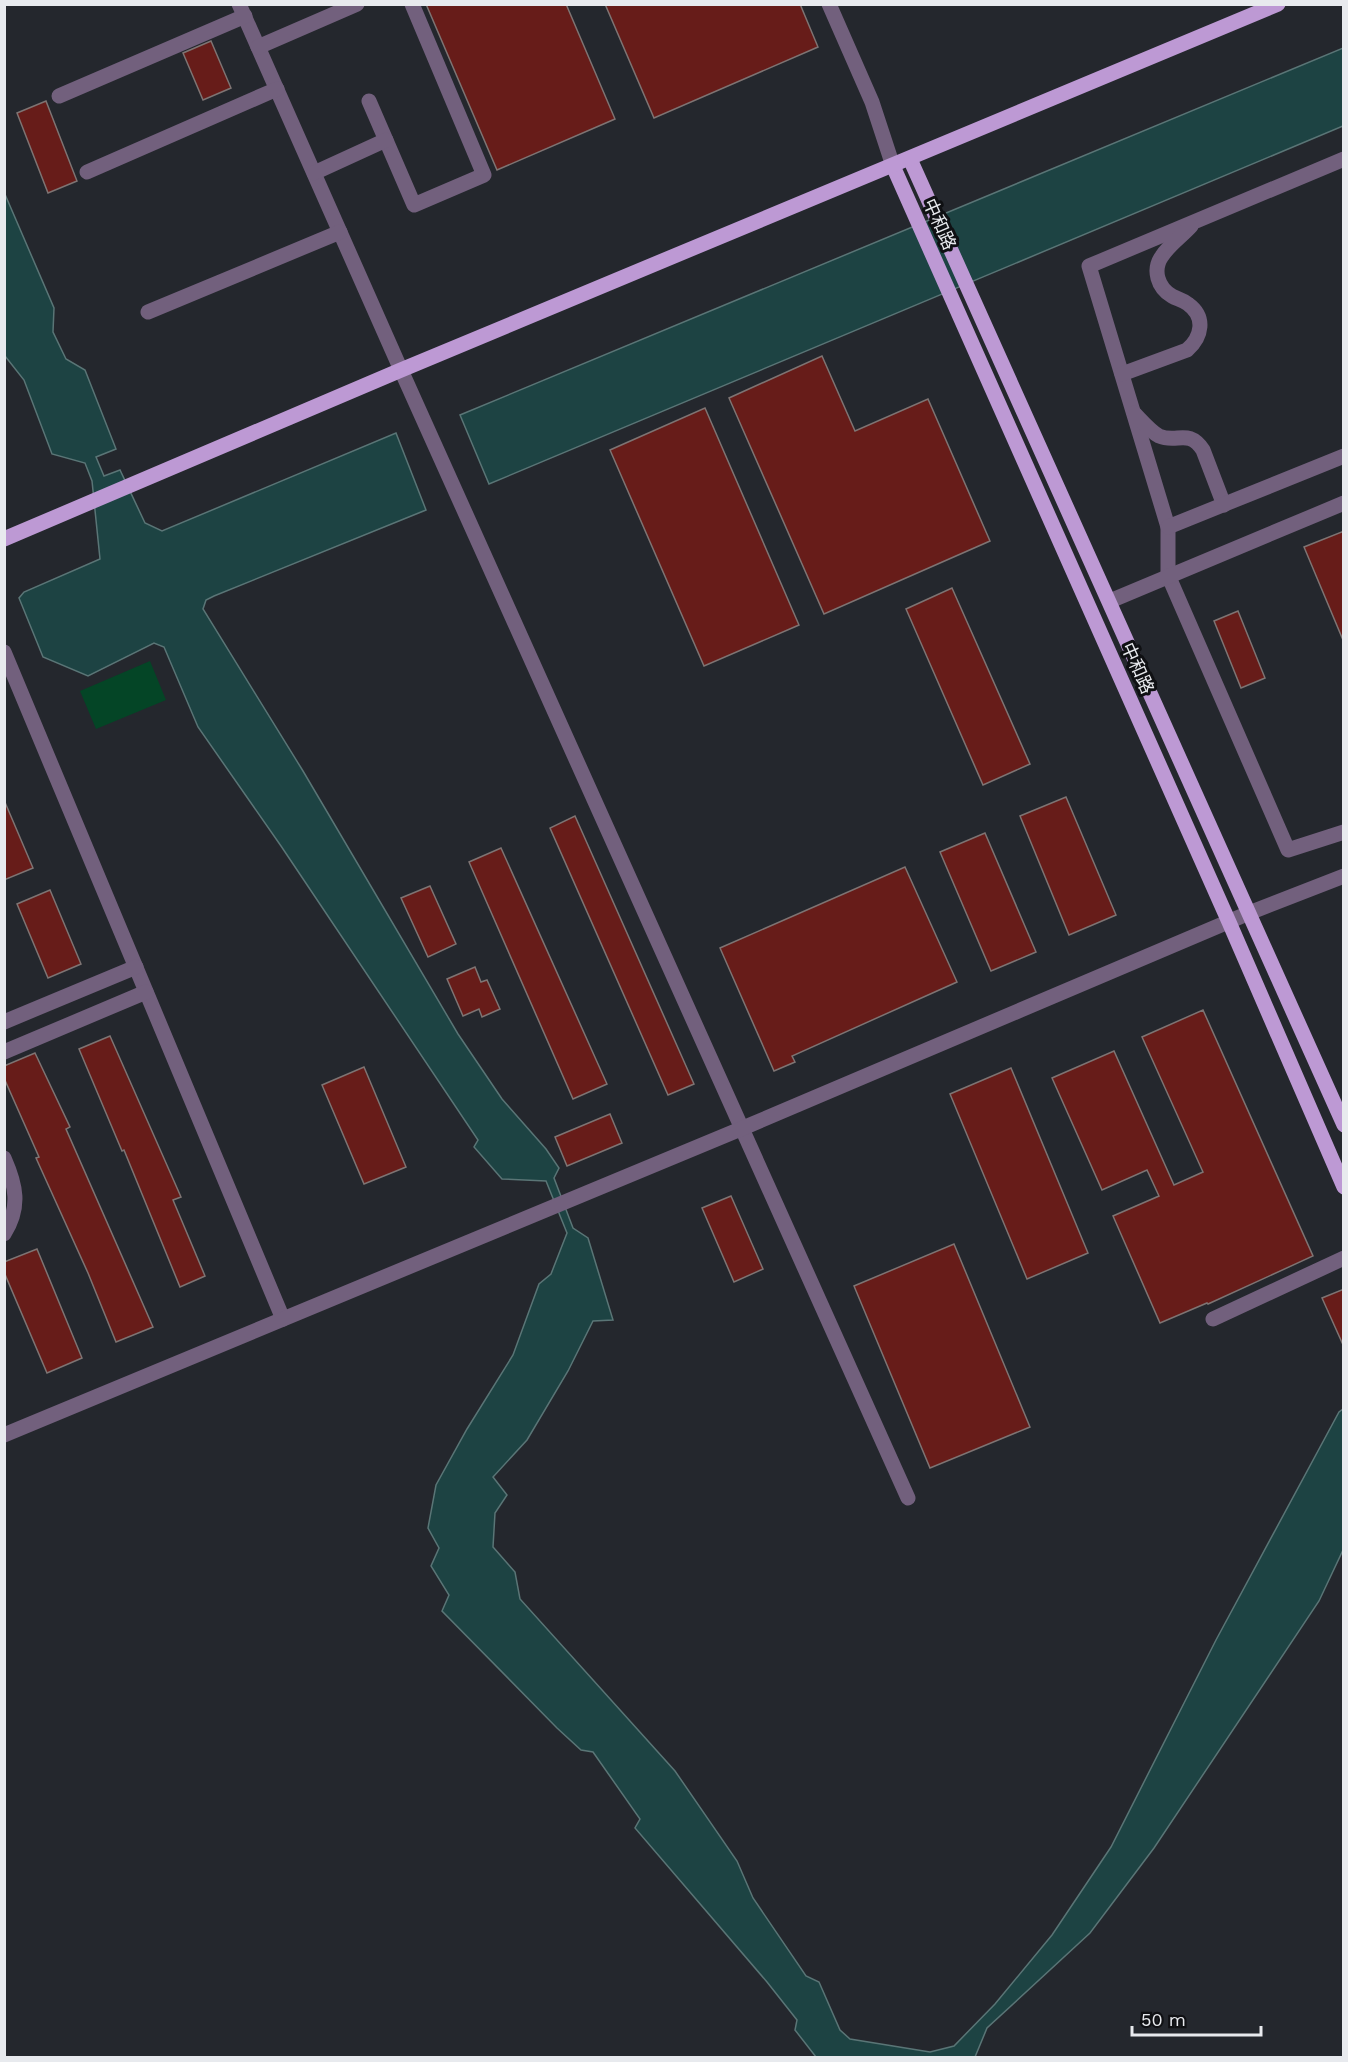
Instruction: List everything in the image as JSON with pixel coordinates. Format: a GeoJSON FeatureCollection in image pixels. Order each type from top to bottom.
{"type":"FeatureCollection","features":[{"type":"Feature","properties":{"kind":"main road"},"geometry":{"type":"LineString","coordinates":[[4,539],[401,370],[1278,4]]}},
{"type":"Feature","properties":{"kind":"main road","name":"中和路"},"geometry":{"type":"LineString","coordinates":[[910,159],[1344,1125]]}},
{"type":"Feature","properties":{"kind":"main road","name":"中和路"},"geometry":{"type":"LineString","coordinates":[[893,166],[1229,922],[1344,1187]]}},
{"type":"Feature","properties":{"kind":"street"},"geometry":{"type":"LineString","coordinates":[[258,47],[357,4]]}},
{"type":"Feature","properties":{"kind":"street"},"geometry":{"type":"LineString","coordinates":[[369,101],[414,205],[483,175],[412,4]]}},
{"type":"Feature","properties":{"kind":"street"},"geometry":{"type":"LineString","coordinates":[[829,4],[872,102],[893,166]]}},
{"type":"Feature","properties":{"kind":"street"},"geometry":{"type":"LineString","coordinates":[[59,96],[242,10],[401,370],[908,1498]]}},
{"type":"Feature","properties":{"kind":"street"},"geometry":{"type":"LineString","coordinates":[[87,172],[277,89]]}},
{"type":"Feature","properties":{"kind":"street"},"geometry":{"type":"LineString","coordinates":[[314,173],[386,140]]}},
{"type":"Feature","properties":{"kind":"street"},"geometry":{"type":"LineString","coordinates":[[1344,159],[1089,266],[1168,527],[1168,576],[1288,850],[1344,832]]}},
{"type":"Feature","properties":{"kind":"street"},"geometry":{"type":"LineString","coordinates":[[1122,374],[1187,350],[1196,343],[1201,333],[1200,320],[1195,309],[1186,301],[1173,297],[1163,290],[1157,279],[1157,267],[1161,256],[1195,222]]}},
{"type":"Feature","properties":{"kind":"street"},"geometry":{"type":"LineString","coordinates":[[148,312],[340,232]]}},
{"type":"Feature","properties":{"kind":"street"},"geometry":{"type":"LineString","coordinates":[[1134,413],[1157,435],[1166,438],[1190,438],[1198,442],[1224,505]]}},
{"type":"Feature","properties":{"kind":"street"},"geometry":{"type":"LineString","coordinates":[[1168,527],[1344,456]]}},
{"type":"Feature","properties":{"kind":"street"},"geometry":{"type":"LineString","coordinates":[[1110,601],[1344,503]]}},
{"type":"Feature","properties":{"kind":"street"},"geometry":{"type":"LineString","coordinates":[[4,651],[283,1319]]}},
{"type":"Feature","properties":{"kind":"street"},"geometry":{"type":"LineString","coordinates":[[4,1435],[743,1128],[1249,913],[1344,876]]}},
{"type":"Feature","properties":{"kind":"street"},"geometry":{"type":"LineString","coordinates":[[4,1022],[136,967]]}},
{"type":"Feature","properties":{"kind":"street"},"geometry":{"type":"LineString","coordinates":[[4,1052],[146,992]]}},
{"type":"Feature","properties":{"kind":"street"},"geometry":{"type":"LineString","coordinates":[[4,1158],[16,1195],[13,1216],[4,1234]]}},
{"type":"Feature","properties":{"kind":"street"},"geometry":{"type":"LineString","coordinates":[[1213,1319],[1344,1258]]}},
{"type":"Feature","properties":{"kind":"green space"},"geometry":{"type":"Polygon","coordinates":[[[150,661],[166,700],[96,729],[80,691],[150,661]]]}},
{"type":"Feature","properties":{"kind":"shaded area"},"geometry":{"type":"Polygon","coordinates":[[[1343,48],[1343,126],[489,484],[460,415],[1343,48]]]}},
{"type":"Feature","properties":{"kind":"shaded area"},"geometry":{"type":"Polygon","coordinates":[[[4,192],[54,308],[53,332],[66,359],[85,370],[116,449],[96,457],[104,476],[120,470],[145,523],[162,531],[396,433],[426,510],[214,596],[206,600],[203,609],[303,771],[458,1034],[502,1099],[546,1149],[559,1168],[554,1178],[573,1228],[588,1238],[613,1320],[593,1321],[568,1371],[527,1440],[493,1477],[507,1495],[495,1513],[493,1547],[515,1572],[520,1599],[675,1771],[737,1861],[753,1898],[806,1976],[819,1982],[840,2030],[850,2039],[930,2052],[954,2046],[995,2004],[1052,1935],[1111,1847],[1216,1640],[1339,1412],[1343,1409],[1343,1550],[1319,1601],[1154,1848],[1090,1933],[987,2028],[975,2057],[816,2057],[795,2030],[797,2020],[767,1982],[635,1828],[640,1819],[593,1752],[581,1750],[557,1728],[442,1611],[449,1595],[431,1566],[439,1548],[428,1528],[436,1485],[467,1429],[513,1355],[539,1284],[551,1274],[567,1233],[546,1181],[502,1179],[474,1147],[478,1140],[281,846],[198,727],[164,647],[154,643],[88,676],[43,657],[19,598],[24,592],[100,559],[92,481],[85,463],[52,454],[24,380],[5,356],[4,192]]]}},
{"type":"Feature","properties":{"kind":"building"},"geometry":{"type":"Polygon","coordinates":[[[426,4],[566,4],[615,119],[497,170],[426,4]]]}},
{"type":"Feature","properties":{"kind":"building"},"geometry":{"type":"Polygon","coordinates":[[[605,4],[800,4],[818,47],[654,118],[605,4]]]}},
{"type":"Feature","properties":{"kind":"building"},"geometry":{"type":"Polygon","coordinates":[[[211,41],[231,88],[203,100],[183,53],[211,41]]]}},
{"type":"Feature","properties":{"kind":"building"},"geometry":{"type":"Polygon","coordinates":[[[46,101],[77,181],[48,193],[17,113],[46,101]]]}},
{"type":"Feature","properties":{"kind":"building"},"geometry":{"type":"Polygon","coordinates":[[[822,356],[855,431],[928,399],[990,541],[824,614],[729,398],[822,356]]]}},
{"type":"Feature","properties":{"kind":"building"},"geometry":{"type":"Polygon","coordinates":[[[705,408],[799,625],[704,666],[610,450],[705,408]]]}},
{"type":"Feature","properties":{"kind":"building"},"geometry":{"type":"Polygon","coordinates":[[[1344,531],[1344,640],[1343,640],[1304,547],[1344,531]]]}},
{"type":"Feature","properties":{"kind":"building"},"geometry":{"type":"Polygon","coordinates":[[[952,588],[1030,764],[983,785],[906,609],[952,588]]]}},
{"type":"Feature","properties":{"kind":"building"},"geometry":{"type":"Polygon","coordinates":[[[1238,611],[1265,678],[1241,688],[1214,621],[1238,611]]]}},
{"type":"Feature","properties":{"kind":"building"},"geometry":{"type":"Polygon","coordinates":[[[1066,797],[1116,915],[1069,935],[1020,816],[1066,797]]]}},
{"type":"Feature","properties":{"kind":"building"},"geometry":{"type":"Polygon","coordinates":[[[4,800],[33,868],[4,880],[4,800]]]}},
{"type":"Feature","properties":{"kind":"building"},"geometry":{"type":"Polygon","coordinates":[[[575,816],[694,1084],[668,1095],[550,828],[575,816]]]}},
{"type":"Feature","properties":{"kind":"building"},"geometry":{"type":"Polygon","coordinates":[[[985,833],[1036,952],[991,971],[940,852],[985,833]]]}},
{"type":"Feature","properties":{"kind":"building"},"geometry":{"type":"Polygon","coordinates":[[[501,848],[607,1084],[573,1099],[469,862],[501,848]]]}},
{"type":"Feature","properties":{"kind":"building"},"geometry":{"type":"Polygon","coordinates":[[[905,867],[957,982],[792,1056],[795,1062],[774,1071],[720,948],[905,867]]]}},
{"type":"Feature","properties":{"kind":"building"},"geometry":{"type":"Polygon","coordinates":[[[430,886],[456,944],[428,957],[401,898],[430,886]]]}},
{"type":"Feature","properties":{"kind":"building"},"geometry":{"type":"Polygon","coordinates":[[[50,890],[81,964],[48,978],[17,904],[50,890]]]}},
{"type":"Feature","properties":{"kind":"building"},"geometry":{"type":"Polygon","coordinates":[[[475,967],[481,982],[487,980],[500,1009],[482,1017],[479,1009],[463,1016],[447,979],[475,967]]]}},
{"type":"Feature","properties":{"kind":"building"},"geometry":{"type":"Polygon","coordinates":[[[1203,1010],[1313,1256],[1208,1304],[1160,1323],[1113,1216],[1159,1196],[1147,1170],[1102,1190],[1052,1078],[1114,1051],[1174,1185],[1203,1172],[1142,1037],[1203,1010]]]}},
{"type":"Feature","properties":{"kind":"building"},"geometry":{"type":"Polygon","coordinates":[[[110,1036],[181,1197],[173,1200],[205,1276],[180,1287],[124,1150],[122,1151],[79,1049],[110,1036]]]}},
{"type":"Feature","properties":{"kind":"building"},"geometry":{"type":"Polygon","coordinates":[[[35,1053],[70,1127],[66,1129],[153,1327],[116,1342],[4,1078],[4,1066],[35,1053]]]}},
{"type":"Feature","properties":{"kind":"building"},"geometry":{"type":"Polygon","coordinates":[[[364,1067],[406,1167],[364,1184],[322,1085],[364,1067]]]}},
{"type":"Feature","properties":{"kind":"building"},"geometry":{"type":"Polygon","coordinates":[[[1011,1068],[1088,1253],[1027,1279],[950,1094],[1011,1068]]]}},
{"type":"Feature","properties":{"kind":"building"},"geometry":{"type":"Polygon","coordinates":[[[610,1114],[622,1143],[567,1166],[555,1137],[610,1114]]]}},
{"type":"Feature","properties":{"kind":"building"},"geometry":{"type":"Polygon","coordinates":[[[731,1196],[763,1269],[734,1282],[702,1208],[731,1196]]]}},
{"type":"Feature","properties":{"kind":"building"},"geometry":{"type":"Polygon","coordinates":[[[954,1244],[1030,1427],[930,1468],[854,1286],[954,1244]]]}},
{"type":"Feature","properties":{"kind":"building"},"geometry":{"type":"Polygon","coordinates":[[[37,1249],[82,1358],[47,1373],[4,1272],[4,1262],[37,1249]]]}},
{"type":"Feature","properties":{"kind":"building"},"geometry":{"type":"Polygon","coordinates":[[[1344,1289],[1344,1347],[1322,1298],[1344,1289]]]}}]}
